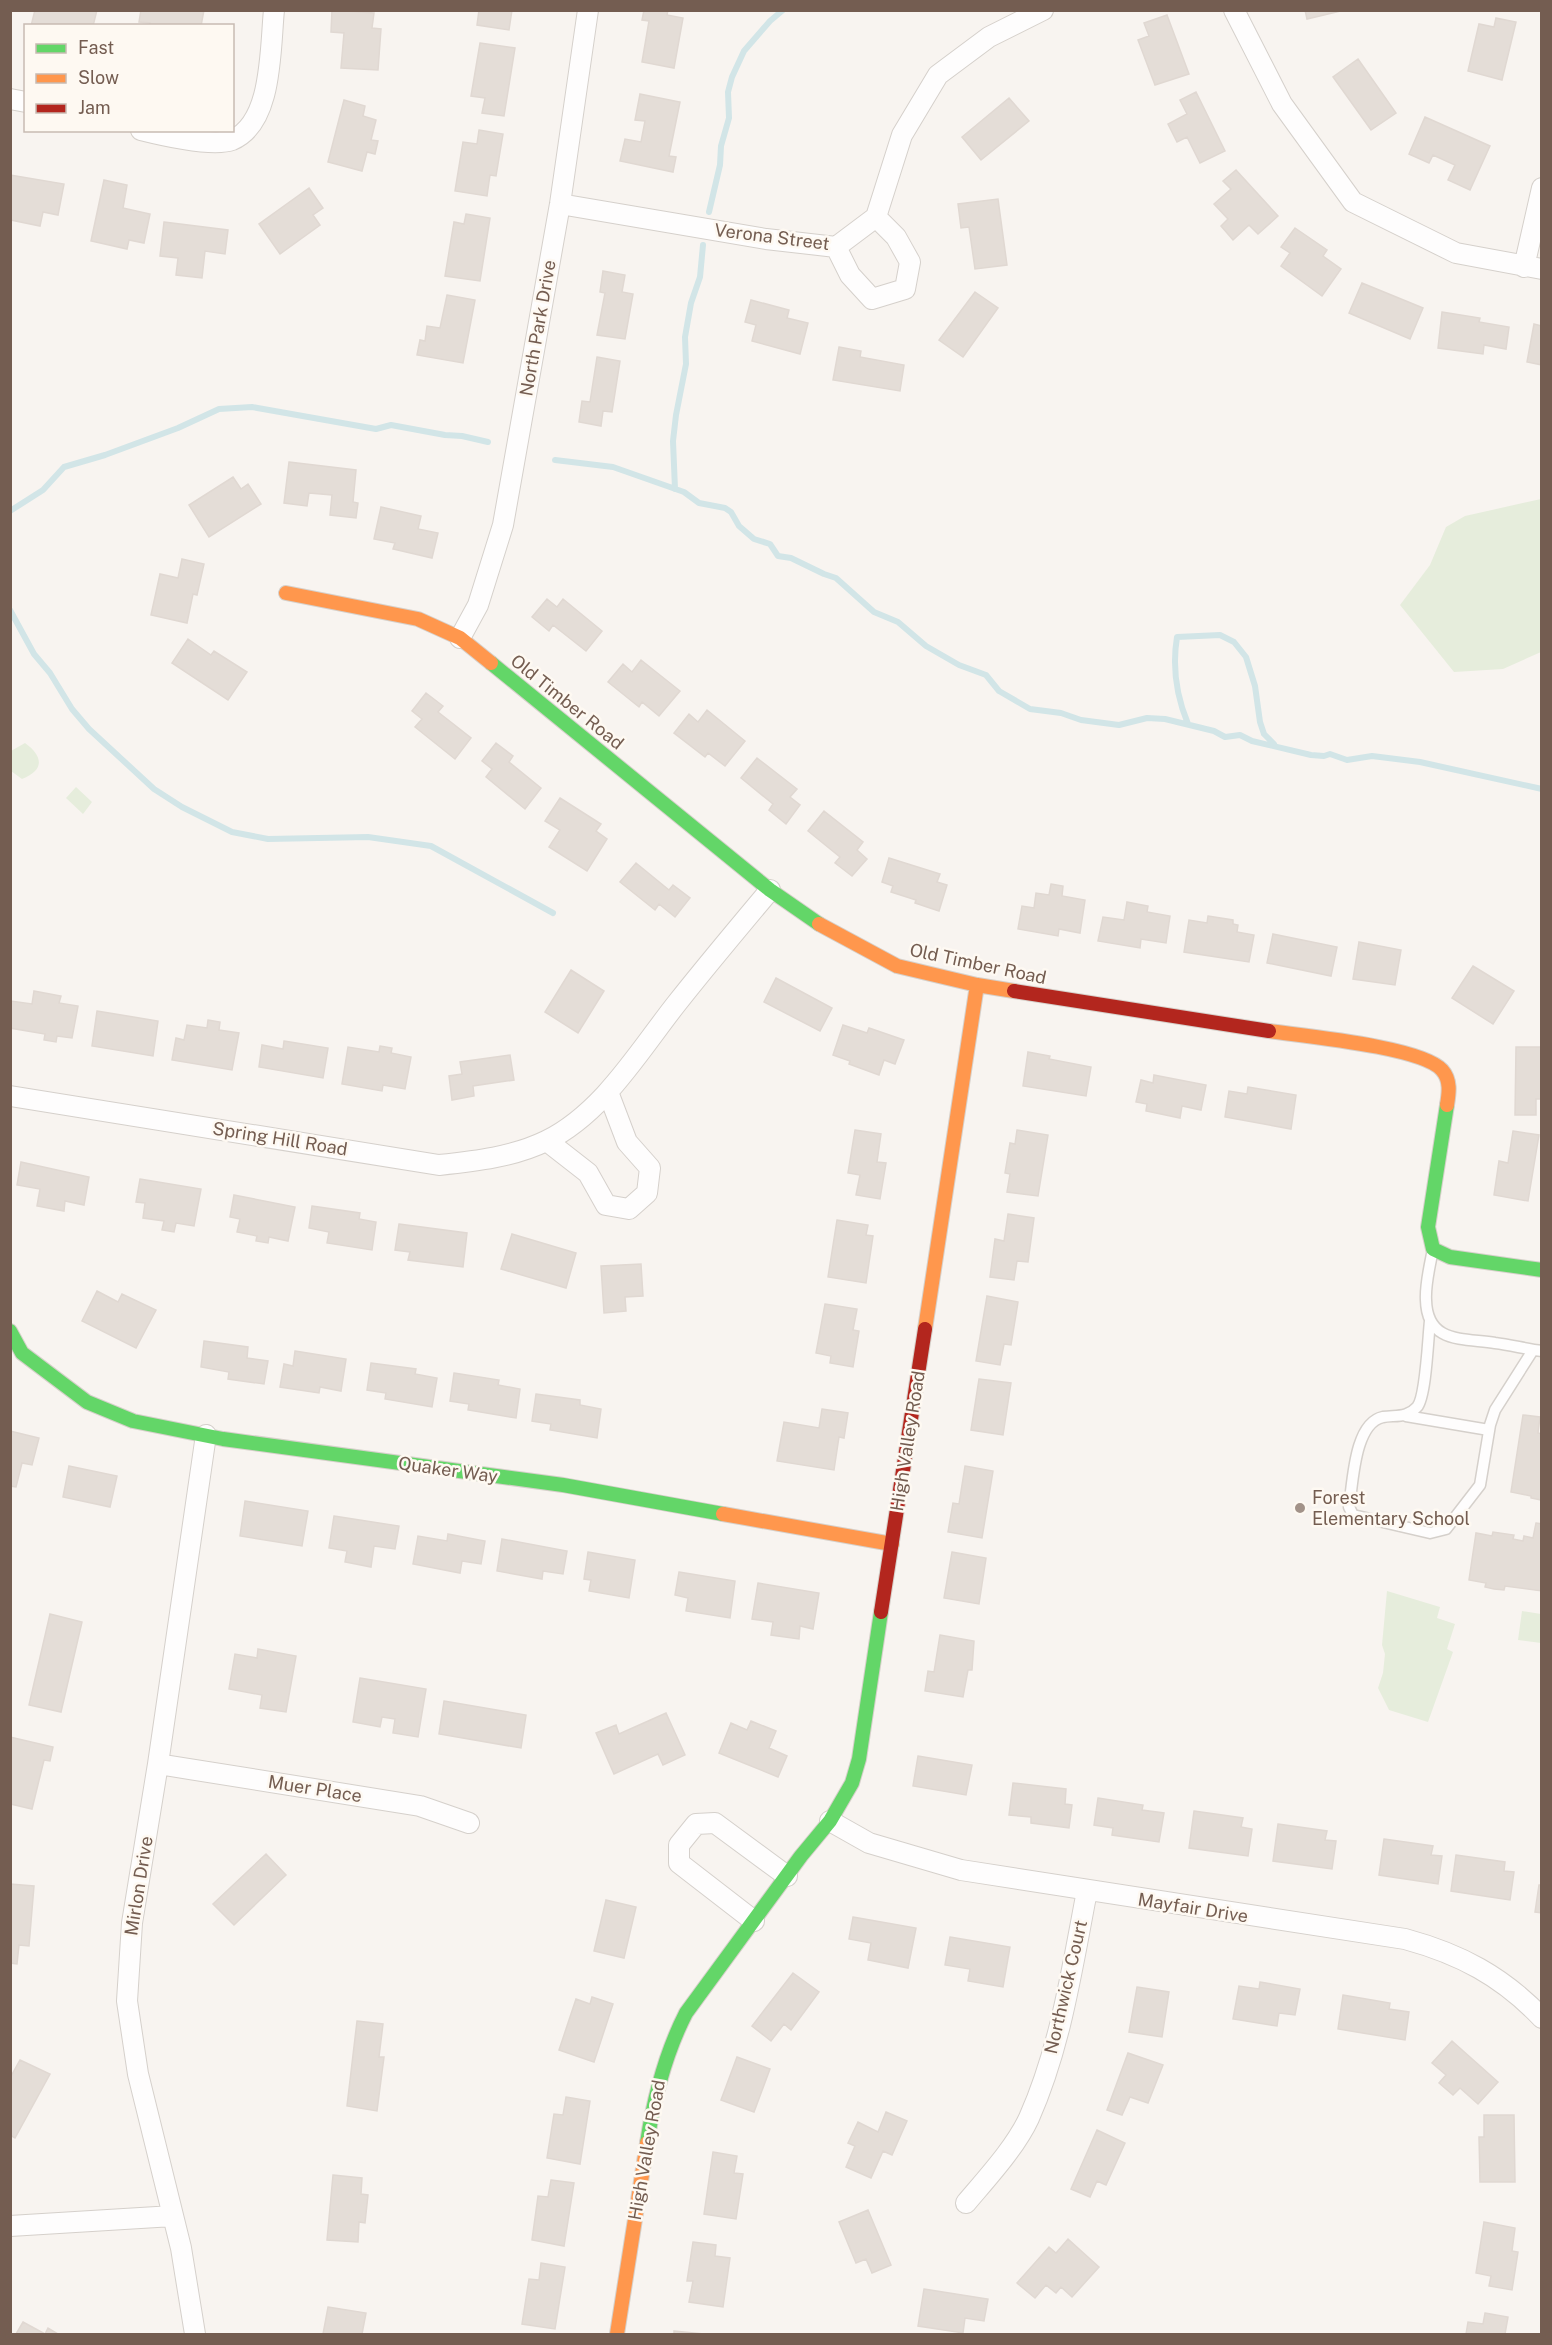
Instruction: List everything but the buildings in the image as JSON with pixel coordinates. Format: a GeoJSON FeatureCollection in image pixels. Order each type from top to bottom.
{"type":"FeatureCollection","features":[{"type":"Feature","properties":{"kind":"street"},"geometry":{"type":"LineString","coordinates":[[148,132],[208,141],[231,140],[249,129],[260,106],[267,83],[274,10]]}},
{"type":"Feature","properties":{"kind":"street","name":"North Park Drive"},"geometry":{"type":"LineString","coordinates":[[460,638],[478,605],[503,525],[560,204],[588,10]]}},
{"type":"Feature","properties":{"kind":"street"},"geometry":{"type":"LineString","coordinates":[[836,247],[850,275],[872,299],[905,289],[910,262],[896,237],[876,217],[902,135],[938,75],[989,37],[1043,10]]}},
{"type":"Feature","properties":{"kind":"street"},"geometry":{"type":"LineString","coordinates":[[1234,10],[1282,104],[1353,202],[1456,253],[1533,268],[1542,188]]}},
{"type":"Feature","properties":{"kind":"street","name":"Verona Street"},"geometry":{"type":"LineString","coordinates":[[560,204],[766,239],[836,247],[876,217]]}},
{"type":"Feature","properties":{"kind":"street","name":"Old Timber Road"},"geometry":{"type":"LineString","coordinates":[[286,593],[418,620],[460,638],[770,890],[812,920],[897,966],[977,985],[1399,1051],[1427,1058],[1444,1073],[1449,1083],[1428,1227],[1433,1249]]}},
{"type":"Feature","properties":{"kind":"street","name":"Spring Hill Road"},"geometry":{"type":"LineString","coordinates":[[10,1096],[440,1165],[484,1161],[521,1151],[547,1141],[579,1119],[608,1092],[770,890]]}},
{"type":"Feature","properties":{"kind":"street","name":"High Valley Road"},"geometry":{"type":"LineString","coordinates":[[617,2334],[654,2097],[675,2032],[686,2013],[830,1821],[852,1783],[859,1759],[977,985]]}},
{"type":"Feature","properties":{"kind":"street"},"geometry":{"type":"LineString","coordinates":[[547,1141],[588,1173],[606,1204],[628,1209],[647,1192],[650,1168],[627,1142],[608,1092]]}},
{"type":"Feature","properties":{"kind":"street"},"geometry":{"type":"LineString","coordinates":[[1433,1249],[1450,1257],[1542,1270]]}},
{"type":"Feature","properties":{"kind":"street","name":"Quaker Way"},"geometry":{"type":"LineString","coordinates":[[10,1331],[16,1354],[87,1402],[134,1421],[206,1435],[563,1485],[892,1544]]}},
{"type":"Feature","properties":{"kind":"street","name":"Mirlon Drive"},"geometry":{"type":"LineString","coordinates":[[195,2334],[181,2248],[138,2074],[127,2001],[132,1923],[158,1764],[206,1435]]}},
{"type":"Feature","properties":{"kind":"street","name":"Muer Place"},"geometry":{"type":"LineString","coordinates":[[158,1764],[420,1806],[469,1823]]}},
{"type":"Feature","properties":{"kind":"street","name":"Mayfair Drive"},"geometry":{"type":"LineString","coordinates":[[830,1821],[869,1843],[961,1870],[1405,1940],[1440,1949],[1474,1964],[1504,1983],[1542,2018]]}},
{"type":"Feature","properties":{"kind":"street"},"geometry":{"type":"LineString","coordinates":[[754,1921],[679,1863],[679,1845],[696,1824],[715,1823],[787,1876]]}},
{"type":"Feature","properties":{"kind":"street","name":"Northwick Court"},"geometry":{"type":"LineString","coordinates":[[966,2203],[999,2164],[1028,2120],[1059,2033],[1087,1891]]}},
{"type":"Feature","properties":{"kind":"street"},"geometry":{"type":"LineString","coordinates":[[10,2226],[173,2216]]}},
{"type":"Feature","properties":{"kind":"lane"},"geometry":{"type":"LineString","coordinates":[[1406,1416],[1418,1406],[1423,1386],[1430,1321],[1426,1300],[1433,1249]]}},
{"type":"Feature","properties":{"kind":"lane"},"geometry":{"type":"LineString","coordinates":[[1430,1321],[1447,1337],[1538,1351],[1495,1410],[1480,1485],[1446,1529],[1430,1533],[1353,1515],[1349,1507],[1360,1442],[1366,1427],[1383,1418],[1406,1416],[1490,1430]]}},
{"type":"Feature","properties":{"kind":"green space"},"geometry":{"type":"Polygon","coordinates":[[[1541,499],[1541,652],[1503,669],[1454,672],[1400,605],[1430,565],[1446,527],[1465,516],[1541,499]]]}},
{"type":"Feature","properties":{"kind":"green space"},"geometry":{"type":"Polygon","coordinates":[[[25,743],[35,753],[39,762],[35,771],[22,779],[11,771],[11,751],[25,743]]]}},
{"type":"Feature","properties":{"kind":"green space"},"geometry":{"type":"Polygon","coordinates":[[[76,787],[92,802],[83,814],[66,798],[76,787]]]}},
{"type":"Feature","properties":{"kind":"green space"},"geometry":{"type":"Polygon","coordinates":[[[1387,1591],[1440,1607],[1437,1618],[1455,1624],[1447,1649],[1453,1652],[1428,1722],[1389,1710],[1378,1688],[1383,1673],[1385,1654],[1382,1645],[1387,1591]]]}},
{"type":"Feature","properties":{"kind":"green space"},"geometry":{"type":"Polygon","coordinates":[[[1522,1611],[1541,1614],[1541,1643],[1518,1640],[1522,1611]]]}},
{"type":"Feature","properties":{"kind":"waterway"},"geometry":{"type":"LineString","coordinates":[[709,212],[720,165],[721,146],[729,118],[728,92],[732,77],[744,51],[770,21],[783,10]]}},
{"type":"Feature","properties":{"kind":"waterway"},"geometry":{"type":"LineString","coordinates":[[675,489],[673,441],[686,364],[685,337],[691,303],[700,277],[703,245]]}},
{"type":"Feature","properties":{"kind":"waterway"},"geometry":{"type":"LineString","coordinates":[[10,511],[43,490],[64,467],[105,455],[178,428],[219,409],[252,407],[376,429],[391,425],[488,442]]}},
{"type":"Feature","properties":{"kind":"waterway"},"geometry":{"type":"LineString","coordinates":[[555,460],[613,467],[684,492],[699,503],[725,508],[731,512],[739,526],[754,539],[770,544],[778,556],[791,558],[836,578],[874,612],[898,622],[926,646],[959,665],[986,675],[999,691],[1030,709],[1061,713],[1081,720],[1119,725],[1147,718],[1165,719],[1214,731],[1225,737],[1240,735],[1252,741],[1311,755],[1330,754],[1347,760],[1372,756],[1420,762],[1542,789]]}},
{"type":"Feature","properties":{"kind":"waterway"},"geometry":{"type":"LineString","coordinates":[[10,610],[34,654],[50,673],[72,709],[89,729],[154,789],[182,807],[232,832],[268,839],[368,837],[431,846],[553,913]]}},
{"type":"Feature","properties":{"kind":"waterway"},"geometry":{"type":"LineString","coordinates":[[1188,724],[1176,681],[1177,637],[1220,635],[1234,642],[1246,657],[1255,686],[1260,722],[1264,734],[1274,744]]}},
{"type":"Feature","properties":{"kind":"traffic: fast"},"geometry":{"type":"LineString","coordinates":[[491,663],[770,890],[819,924]]}},
{"type":"Feature","properties":{"kind":"traffic: fast"},"geometry":{"type":"LineString","coordinates":[[1447,1105],[1428,1227],[1433,1249],[1450,1257],[1542,1270]]}},
{"type":"Feature","properties":{"kind":"traffic: fast"},"geometry":{"type":"LineString","coordinates":[[10,1331],[22,1353],[87,1402],[133,1421],[223,1439],[563,1485],[723,1514]]}},
{"type":"Feature","properties":{"kind":"traffic: fast"},"geometry":{"type":"LineString","coordinates":[[647,2143],[661,2076],[686,2013],[801,1856],[830,1821],[852,1783],[859,1759],[881,1612]]}},
{"type":"Feature","properties":{"kind":"traffic: slow"},"geometry":{"type":"LineString","coordinates":[[286,593],[418,619],[460,638],[491,663]]}},
{"type":"Feature","properties":{"kind":"traffic: slow"},"geometry":{"type":"LineString","coordinates":[[819,924],[897,966],[977,985],[1014,991]]}},
{"type":"Feature","properties":{"kind":"traffic: slow"},"geometry":{"type":"LineString","coordinates":[[925,1329],[977,985]]}},
{"type":"Feature","properties":{"kind":"traffic: slow"},"geometry":{"type":"LineString","coordinates":[[1269,1031],[1334,1039],[1388,1049],[1430,1062],[1442,1070],[1447,1078],[1449,1091],[1447,1105]]}},
{"type":"Feature","properties":{"kind":"traffic: slow"},"geometry":{"type":"LineString","coordinates":[[723,1514],[892,1544]]}},
{"type":"Feature","properties":{"kind":"traffic: slow"},"geometry":{"type":"LineString","coordinates":[[617,2334],[647,2143]]}},
{"type":"Feature","properties":{"kind":"traffic: jam"},"geometry":{"type":"LineString","coordinates":[[1014,991],[1269,1031]]}},
{"type":"Feature","properties":{"kind":"traffic: jam"},"geometry":{"type":"LineString","coordinates":[[881,1612],[925,1329]]}},
{"type":"Feature","properties":{"kind":"place","name":"Forest Elementary School"},"geometry":{"type":"Point","coordinates":[1300,1508]}}]}
